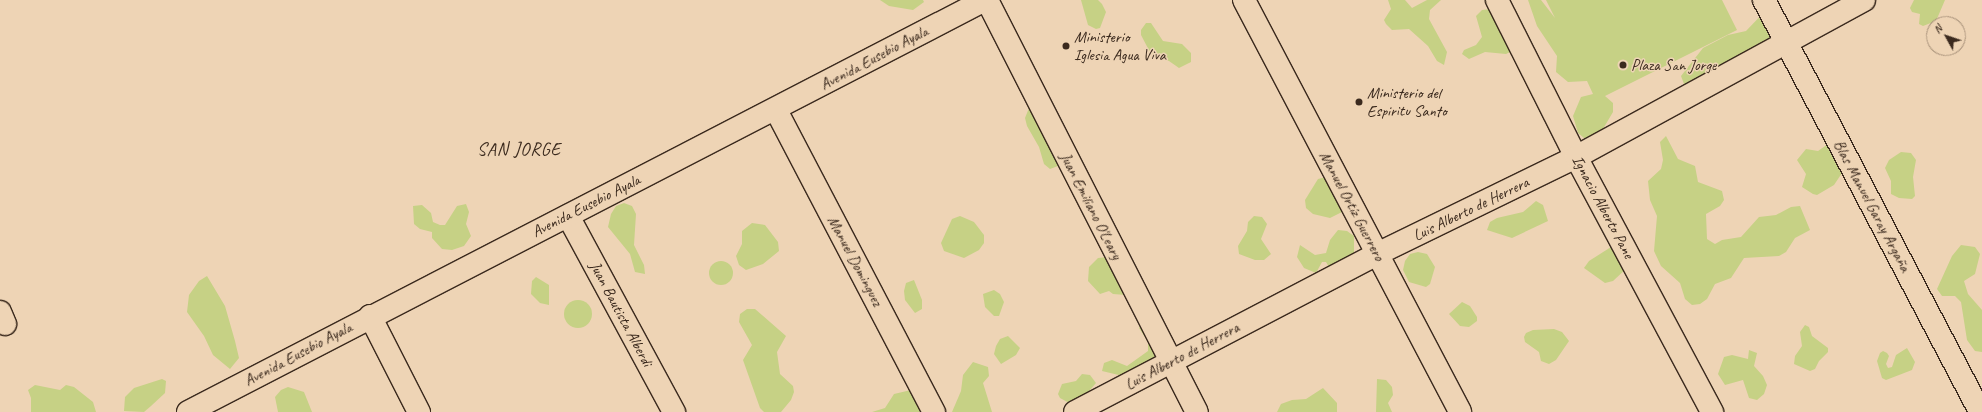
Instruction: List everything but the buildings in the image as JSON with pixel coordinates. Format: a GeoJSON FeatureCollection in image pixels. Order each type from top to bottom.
{"type":"FeatureCollection","features":[{"type":"Feature","properties":{"kind":"street","name":"Avenida Eusebio Ayala"},"geometry":{"type":"LineString","coordinates":[[188,412],[370,316],[776,110],[986,0]]}},
{"type":"Feature","properties":{"kind":"street","name":"Juan Emiliano O'Leary"},"geometry":{"type":"LineString","coordinates":[[986,0],[1170,362],[1197,412]]}},
{"type":"Feature","properties":{"kind":"street","name":"Manuel Ortíz Guerrero"},"geometry":{"type":"LineString","coordinates":[[1244,0],[1460,412]]}},
{"type":"Feature","properties":{"kind":"street","name":"Ignacio Alberto Pane"},"geometry":{"type":"LineString","coordinates":[[1497,0],[1576,157],[1712,412]]}},
{"type":"Feature","properties":{"kind":"street","name":"Blas Manuel Garay Argaña"},"geometry":{"type":"LineString","coordinates":[[1764,0],[1980,412]]}},
{"type":"Feature","properties":{"kind":"street","name":"Luis Alberto de Herrera"},"geometry":{"type":"LineString","coordinates":[[1075,412],[1377,254],[1576,157],[1786,41],[1864,0]]}},
{"type":"Feature","properties":{"kind":"street","name":"Manuel Dominguez"},"geometry":{"type":"LineString","coordinates":[[776,110],[934,412]]}},
{"type":"Feature","properties":{"kind":"street","name":"Juan Bautista Alberdi"},"geometry":{"type":"LineString","coordinates":[[568,216],[674,412]]}},
{"type":"Feature","properties":{"kind":"street"},"geometry":{"type":"LineString","coordinates":[[370,316],[419,412]]}},
{"type":"Feature","properties":{"kind":"green space"},"geometry":{"type":"Polygon","coordinates":[[[880,0],[923,0],[924,2],[913,10],[889,6],[880,0]]]}},
{"type":"Feature","properties":{"kind":"green space"},"geometry":{"type":"Polygon","coordinates":[[[1081,0],[1098,0],[1102,4],[1106,12],[1100,28],[1096,29],[1088,25],[1081,0]]]}},
{"type":"Feature","properties":{"kind":"green space"},"geometry":{"type":"Polygon","coordinates":[[[1388,0],[1405,0],[1412,8],[1427,0],[1441,0],[1430,10],[1429,19],[1447,52],[1444,65],[1437,61],[1428,46],[1409,29],[1392,30],[1386,24],[1384,20],[1391,9],[1388,0]]]}},
{"type":"Feature","properties":{"kind":"green space"},"geometry":{"type":"Polygon","coordinates":[[[1486,0],[1499,0],[1514,50],[1506,54],[1485,52],[1469,59],[1462,54],[1464,50],[1476,45],[1482,37],[1476,16],[1482,10],[1491,9],[1486,0]]]}},
{"type":"Feature","properties":{"kind":"green space","name":"Plaza San Jorge"},"geometry":{"type":"Polygon","coordinates":[[[1528,0],[1541,0],[1555,18],[1546,0],[1722,0],[1737,30],[1605,96],[1613,103],[1613,112],[1600,134],[1592,139],[1584,138],[1578,133],[1573,116],[1581,97],[1593,94],[1587,81],[1568,82],[1556,72],[1557,56],[1537,26],[1528,0]]]}},
{"type":"Feature","properties":{"kind":"green space"},"geometry":{"type":"Polygon","coordinates":[[[1914,0],[1945,0],[1938,16],[1926,16],[1926,25],[1923,26],[1919,24],[1920,14],[1912,12],[1910,8],[1914,0]]]}},
{"type":"Feature","properties":{"kind":"green space"},"geometry":{"type":"Polygon","coordinates":[[[1770,6],[1779,35],[1692,90],[1684,84],[1681,76],[1703,48],[1728,35],[1746,31],[1770,6]]]}},
{"type":"Feature","properties":{"kind":"green space"},"geometry":{"type":"Polygon","coordinates":[[[1146,23],[1151,23],[1163,41],[1182,44],[1191,53],[1191,62],[1179,68],[1169,61],[1152,56],[1141,35],[1141,30],[1146,23]]]}},
{"type":"Feature","properties":{"kind":"green space"},"geometry":{"type":"Polygon","coordinates":[[[1031,103],[1064,159],[1058,166],[1050,169],[1044,164],[1039,147],[1027,126],[1025,118],[1031,103]]]}},
{"type":"Feature","properties":{"kind":"green space"},"geometry":{"type":"Polygon","coordinates":[[[1666,136],[1678,159],[1695,166],[1698,182],[1722,191],[1724,200],[1720,206],[1706,214],[1707,239],[1715,244],[1722,240],[1741,237],[1759,217],[1776,215],[1791,207],[1800,206],[1810,230],[1795,238],[1786,252],[1779,256],[1744,258],[1731,278],[1715,284],[1707,299],[1700,304],[1692,305],[1685,299],[1680,283],[1661,266],[1654,251],[1657,216],[1650,200],[1648,181],[1661,169],[1663,160],[1660,142],[1666,136]]]}},
{"type":"Feature","properties":{"kind":"green space"},"geometry":{"type":"Polygon","coordinates":[[[1828,144],[1846,167],[1834,185],[1817,195],[1813,194],[1802,187],[1806,174],[1797,160],[1806,149],[1818,151],[1828,144]]]}},
{"type":"Feature","properties":{"kind":"green space"},"geometry":{"type":"Polygon","coordinates":[[[1901,152],[1911,153],[1916,160],[1913,177],[1915,196],[1912,199],[1899,198],[1891,194],[1891,181],[1885,168],[1889,160],[1901,152]]]}},
{"type":"Feature","properties":{"kind":"green space"},"geometry":{"type":"Polygon","coordinates":[[[1326,177],[1348,205],[1342,212],[1330,218],[1313,214],[1306,208],[1305,200],[1318,179],[1326,177]]]}},
{"type":"Feature","properties":{"kind":"green space"},"geometry":{"type":"Polygon","coordinates":[[[1536,201],[1543,205],[1548,221],[1512,238],[1487,230],[1490,222],[1497,218],[1523,212],[1536,201]]]}},
{"type":"Feature","properties":{"kind":"green space"},"geometry":{"type":"Polygon","coordinates":[[[624,203],[632,206],[636,214],[634,245],[644,265],[645,274],[635,272],[630,254],[608,227],[611,214],[616,206],[624,203]]]}},
{"type":"Feature","properties":{"kind":"green space"},"geometry":{"type":"Polygon","coordinates":[[[466,204],[469,212],[466,224],[471,236],[464,246],[452,250],[442,249],[432,238],[432,232],[420,229],[414,224],[413,206],[422,205],[431,213],[433,222],[440,225],[445,225],[457,206],[466,204]]]}},
{"type":"Feature","properties":{"kind":"green space"},"geometry":{"type":"Polygon","coordinates":[[[960,216],[974,222],[984,235],[984,243],[979,250],[964,258],[944,251],[941,243],[952,219],[960,216]]]}},
{"type":"Feature","properties":{"kind":"green space"},"geometry":{"type":"Polygon","coordinates":[[[1254,216],[1262,217],[1267,224],[1261,239],[1271,254],[1264,260],[1255,260],[1239,254],[1238,246],[1247,231],[1248,222],[1254,216]]]}},
{"type":"Feature","properties":{"kind":"green space"},"geometry":{"type":"Polygon","coordinates":[[[752,223],[765,225],[778,242],[779,251],[763,264],[746,270],[739,265],[736,256],[742,244],[742,231],[752,223]]]}},
{"type":"Feature","properties":{"kind":"green space"},"geometry":{"type":"Polygon","coordinates":[[[1338,230],[1347,231],[1354,236],[1354,254],[1330,269],[1326,262],[1322,262],[1316,273],[1304,268],[1297,257],[1300,245],[1315,255],[1326,253],[1330,240],[1338,230]]]}},
{"type":"Feature","properties":{"kind":"green space"},"geometry":{"type":"Polygon","coordinates":[[[1961,245],[1975,247],[1980,254],[1975,274],[1964,281],[1968,294],[1982,310],[1982,352],[1975,351],[1967,340],[1961,302],[1955,296],[1942,296],[1937,289],[1952,256],[1961,245]]]}},
{"type":"Feature","properties":{"kind":"green space"},"geometry":{"type":"Polygon","coordinates":[[[1611,247],[1620,247],[1628,267],[1613,281],[1605,283],[1584,268],[1589,261],[1611,247]]]}},
{"type":"Feature","properties":{"kind":"green space"},"geometry":{"type":"Polygon","coordinates":[[[1418,252],[1427,254],[1435,267],[1430,284],[1426,287],[1409,282],[1403,270],[1405,261],[1410,254],[1418,252]]]}},
{"type":"Feature","properties":{"kind":"green space"},"geometry":{"type":"Polygon","coordinates":[[[1108,257],[1126,295],[1113,294],[1109,291],[1100,294],[1088,281],[1089,267],[1098,258],[1108,257]]]}},
{"type":"Feature","properties":{"kind":"green space"},"geometry":{"type":"Polygon","coordinates":[[[721,261],[730,264],[733,273],[730,282],[721,285],[712,282],[709,273],[712,264],[721,261]]]}},
{"type":"Feature","properties":{"kind":"green space"},"geometry":{"type":"Polygon","coordinates":[[[207,276],[225,306],[235,341],[239,358],[230,369],[213,355],[204,336],[187,312],[189,295],[199,281],[207,276]]]}},
{"type":"Feature","properties":{"kind":"green space"},"geometry":{"type":"Polygon","coordinates":[[[536,277],[549,285],[549,305],[540,303],[531,294],[532,281],[536,277]]]}},
{"type":"Feature","properties":{"kind":"green space"},"geometry":{"type":"Polygon","coordinates":[[[914,280],[922,300],[922,309],[915,313],[905,300],[904,291],[906,283],[914,280]]]}},
{"type":"Feature","properties":{"kind":"green space"},"geometry":{"type":"Polygon","coordinates":[[[994,290],[1000,294],[1004,302],[999,316],[994,316],[985,307],[983,294],[994,290]]]}},
{"type":"Feature","properties":{"kind":"green space"},"geometry":{"type":"Polygon","coordinates":[[[578,300],[588,304],[592,314],[588,324],[578,328],[568,324],[564,314],[568,304],[578,300]]]}},
{"type":"Feature","properties":{"kind":"green space"},"geometry":{"type":"Polygon","coordinates":[[[1462,302],[1470,306],[1477,317],[1477,321],[1469,327],[1460,326],[1449,314],[1462,302]]]}},
{"type":"Feature","properties":{"kind":"green space"},"geometry":{"type":"Polygon","coordinates":[[[747,309],[755,309],[786,336],[777,352],[780,374],[793,386],[794,392],[791,400],[781,412],[764,412],[760,408],[743,360],[752,345],[739,322],[740,314],[747,309]]]}},
{"type":"Feature","properties":{"kind":"green space"},"geometry":{"type":"Polygon","coordinates":[[[1144,321],[1161,357],[1127,377],[1102,371],[1104,363],[1112,360],[1127,366],[1148,351],[1148,342],[1139,328],[1144,321]]]}},
{"type":"Feature","properties":{"kind":"green space"},"geometry":{"type":"Polygon","coordinates":[[[1805,325],[1809,327],[1812,336],[1828,348],[1828,352],[1819,361],[1815,369],[1810,371],[1794,364],[1795,356],[1802,346],[1800,332],[1805,325]]]}},
{"type":"Feature","properties":{"kind":"green space"},"geometry":{"type":"Polygon","coordinates":[[[1554,329],[1562,332],[1569,341],[1556,360],[1549,364],[1541,361],[1539,352],[1525,342],[1524,337],[1526,333],[1533,330],[1554,329]]]}},
{"type":"Feature","properties":{"kind":"green space"},"geometry":{"type":"Polygon","coordinates":[[[1008,336],[1020,348],[1016,355],[1001,364],[994,354],[996,346],[1000,339],[1008,336]]]}},
{"type":"Feature","properties":{"kind":"green space"},"geometry":{"type":"Polygon","coordinates":[[[1907,348],[1915,362],[1912,370],[1886,380],[1882,378],[1877,361],[1880,353],[1883,351],[1889,356],[1886,364],[1888,368],[1892,367],[1896,355],[1907,348]]]}},
{"type":"Feature","properties":{"kind":"green space"},"geometry":{"type":"Polygon","coordinates":[[[1749,350],[1757,353],[1754,366],[1763,376],[1767,385],[1764,394],[1757,400],[1749,398],[1743,380],[1725,385],[1718,374],[1724,357],[1732,355],[1748,359],[1749,350]]]}},
{"type":"Feature","properties":{"kind":"green space"},"geometry":{"type":"Polygon","coordinates":[[[973,362],[988,367],[989,376],[983,383],[992,412],[952,412],[961,391],[963,375],[973,362]]]}},
{"type":"Feature","properties":{"kind":"green space"},"geometry":{"type":"Polygon","coordinates":[[[1082,374],[1090,375],[1096,383],[1083,398],[1073,405],[1060,398],[1058,394],[1062,384],[1076,381],[1082,374]]]}},
{"type":"Feature","properties":{"kind":"green space"},"geometry":{"type":"Polygon","coordinates":[[[162,379],[166,381],[165,393],[144,412],[124,411],[125,397],[134,388],[162,379]]]}},
{"type":"Feature","properties":{"kind":"green space"},"geometry":{"type":"Polygon","coordinates":[[[1377,379],[1386,380],[1392,387],[1393,395],[1388,403],[1392,412],[1376,412],[1377,379]]]}},
{"type":"Feature","properties":{"kind":"green space"},"geometry":{"type":"Polygon","coordinates":[[[35,385],[60,390],[66,385],[74,387],[93,402],[96,412],[31,412],[31,398],[28,390],[35,385]]]}},
{"type":"Feature","properties":{"kind":"green space"},"geometry":{"type":"Polygon","coordinates":[[[288,387],[304,392],[312,412],[278,412],[275,397],[281,390],[288,387]]]}},
{"type":"Feature","properties":{"kind":"green space"},"geometry":{"type":"Polygon","coordinates":[[[1323,388],[1337,403],[1337,412],[1277,412],[1281,404],[1292,400],[1306,399],[1323,388]]]}},
{"type":"Feature","properties":{"kind":"green space"},"geometry":{"type":"Polygon","coordinates":[[[911,390],[926,412],[872,412],[885,408],[894,394],[911,390]]]}},
{"type":"Feature","properties":{"kind":"place","name":"Ministerio Iglesia Agua Viva"},"geometry":{"type":"Point","coordinates":[1066,46]}},
{"type":"Feature","properties":{"kind":"place","name":"Plaza San Jorge"},"geometry":{"type":"Point","coordinates":[1623,65]}},
{"type":"Feature","properties":{"kind":"place","name":"Ministerio del Espiritu Santo"},"geometry":{"type":"Point","coordinates":[1359,102]}},
{"type":"Feature","properties":{"kind":"district","name":"SAN JORGE"},"geometry":{"type":"Point","coordinates":[519,149]}}]}
